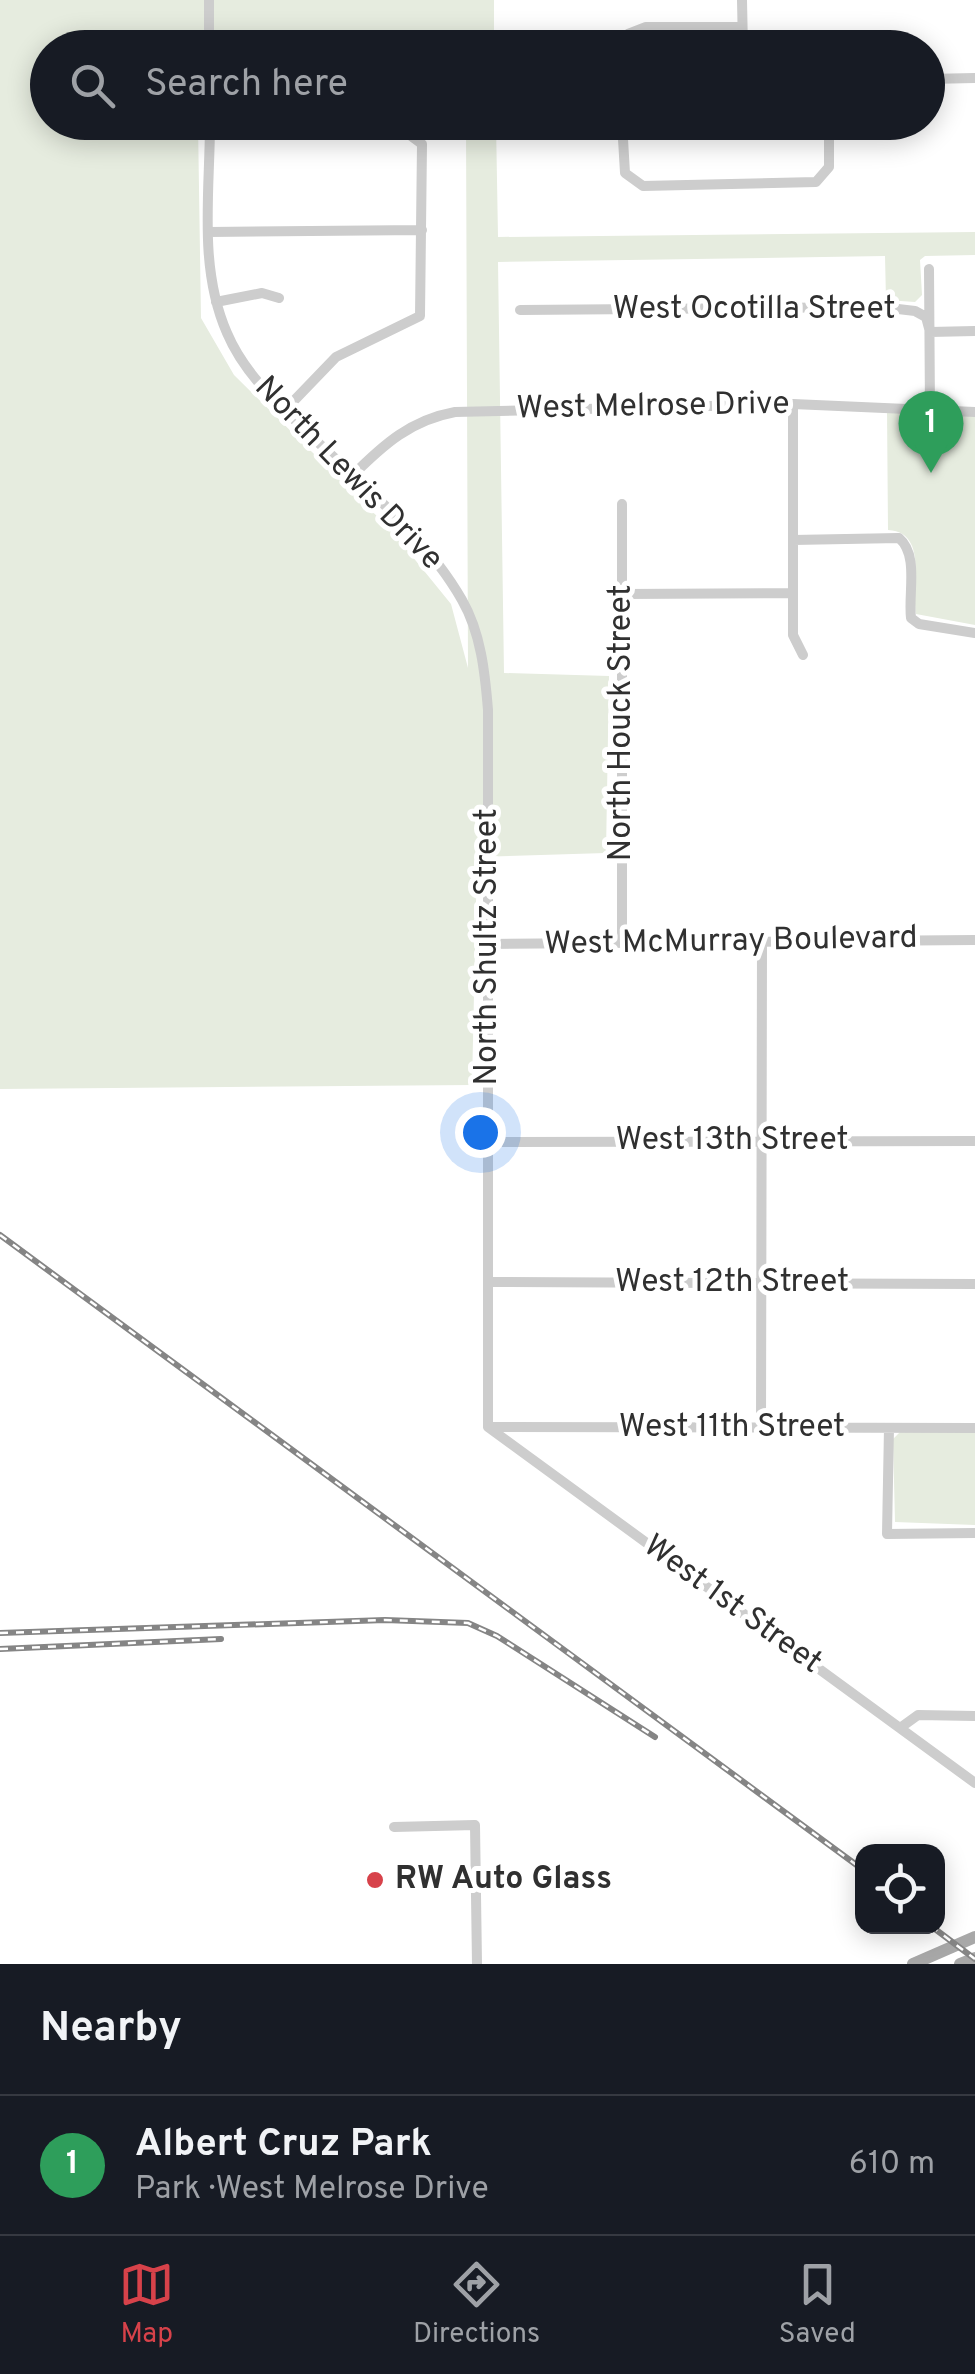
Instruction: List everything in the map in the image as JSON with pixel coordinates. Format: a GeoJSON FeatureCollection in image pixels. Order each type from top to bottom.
{"type":"FeatureCollection","features":[{"type":"Feature","properties":{"kind":"main road"},"geometry":{"type":"LineString","coordinates":[[913,1964],[975,1937]]}},
{"type":"Feature","properties":{"kind":"main road"},"geometry":{"type":"LineString","coordinates":[[960,1964],[975,1958]]}},
{"type":"Feature","properties":{"kind":"street"},"geometry":{"type":"LineString","coordinates":[[209,0],[209,30]]}},
{"type":"Feature","properties":{"kind":"street"},"geometry":{"type":"LineString","coordinates":[[742,0],[742,30]]}},
{"type":"Feature","properties":{"kind":"street"},"geometry":{"type":"LineString","coordinates":[[638,30],[742,27]]}},
{"type":"Feature","properties":{"kind":"street"},"geometry":{"type":"LineString","coordinates":[[945,79],[975,78]]}},
{"type":"Feature","properties":{"kind":"street","name":"North Lewis Drive"},"geometry":{"type":"LineString","coordinates":[[210,140],[208,268],[216,302],[242,362],[448,579],[464,602],[480,646]]}},
{"type":"Feature","properties":{"kind":"street"},"geometry":{"type":"LineString","coordinates":[[284,410],[336,357],[377,334],[416,320],[422,308],[419,140]]}},
{"type":"Feature","properties":{"kind":"street"},"geometry":{"type":"LineString","coordinates":[[623,140],[625,173],[642,186],[816,182],[829,167],[829,140]]}},
{"type":"Feature","properties":{"kind":"street"},"geometry":{"type":"LineString","coordinates":[[209,232],[422,230]]}},
{"type":"Feature","properties":{"kind":"street"},"geometry":{"type":"LineString","coordinates":[[928,269],[930,412]]}},
{"type":"Feature","properties":{"kind":"street"},"geometry":{"type":"LineString","coordinates":[[216,302],[262,293],[278,298]]}},
{"type":"Feature","properties":{"kind":"street","name":"West Ocotilla Street"},"geometry":{"type":"LineString","coordinates":[[520,310],[881,307],[914,311],[926,318],[930,332],[975,331]]}},
{"type":"Feature","properties":{"kind":"street"},"geometry":{"type":"LineString","coordinates":[[793,404],[793,635],[803,655]]}},
{"type":"Feature","properties":{"kind":"street","name":"West Melrose Drive"},"geometry":{"type":"LineString","coordinates":[[352,476],[390,438],[426,417],[456,412],[793,404],[975,412]]}},
{"type":"Feature","properties":{"kind":"street","name":"North Houck Street"},"geometry":{"type":"LineString","coordinates":[[622,504],[622,943]]}},
{"type":"Feature","properties":{"kind":"street"},"geometry":{"type":"LineString","coordinates":[[793,540],[899,538],[908,545],[911,562],[911,618],[919,624],[975,633]]}},
{"type":"Feature","properties":{"kind":"street"},"geometry":{"type":"LineString","coordinates":[[622,594],[793,593]]}},
{"type":"Feature","properties":{"kind":"street","name":"North Shultz Street"},"geometry":{"type":"LineString","coordinates":[[480,646],[488,710],[488,1428]]}},
{"type":"Feature","properties":{"kind":"street","name":"West McMurray Boulevard"},"geometry":{"type":"LineString","coordinates":[[488,944],[975,940]]}},
{"type":"Feature","properties":{"kind":"street"},"geometry":{"type":"LineString","coordinates":[[761,1427],[762,943]]}},
{"type":"Feature","properties":{"kind":"street","name":"West 13th Street"},"geometry":{"type":"LineString","coordinates":[[488,1142],[975,1141]]}},
{"type":"Feature","properties":{"kind":"street","name":"West 12th Street"},"geometry":{"type":"LineString","coordinates":[[488,1282],[975,1284]]}},
{"type":"Feature","properties":{"kind":"street","name":"West 11th Street"},"geometry":{"type":"LineString","coordinates":[[488,1428],[975,1428]]}},
{"type":"Feature","properties":{"kind":"street","name":"West 1st Street"},"geometry":{"type":"LineString","coordinates":[[488,1428],[975,1783]]}},
{"type":"Feature","properties":{"kind":"street"},"geometry":{"type":"LineString","coordinates":[[888,1428],[888,1534],[975,1534]]}},
{"type":"Feature","properties":{"kind":"street"},"geometry":{"type":"LineString","coordinates":[[900,1728],[918,1715],[975,1716]]}},
{"type":"Feature","properties":{"kind":"street"},"geometry":{"type":"LineString","coordinates":[[394,1827],[475,1825],[477,1964]]}},
{"type":"Feature","properties":{"kind":"shaded area"},"geometry":{"type":"Polygon","coordinates":[[[0,0],[494,0],[494,30],[30,30],[30,140],[198,140],[201,318],[234,375],[390,529],[451,604],[468,668],[466,140],[496,140],[498,237],[975,232],[975,255],[925,256],[920,260],[922,295],[915,302],[886,300],[885,256],[498,262],[504,673],[609,676],[606,853],[477,857],[472,1085],[0,1089],[0,0]]]}},
{"type":"Feature","properties":{"kind":"shaded area"},"geometry":{"type":"Polygon","coordinates":[[[887,411],[975,416],[975,625],[916,614],[914,550],[901,533],[888,530],[887,411]]]}},
{"type":"Feature","properties":{"kind":"shaded area"},"geometry":{"type":"Polygon","coordinates":[[[900,1432],[975,1432],[975,1525],[895,1522],[893,1439],[900,1432]]]}},
{"type":"Feature","properties":{"kind":"railway"},"geometry":{"type":"LineString","coordinates":[[0,1235],[855,1864]]}},
{"type":"Feature","properties":{"kind":"railway"},"geometry":{"type":"LineString","coordinates":[[0,1633],[385,1620],[468,1623],[497,1636],[655,1737]]}},
{"type":"Feature","properties":{"kind":"railway"},"geometry":{"type":"LineString","coordinates":[[0,1649],[221,1639]]}},
{"type":"Feature","properties":{"kind":"railway"},"geometry":{"type":"LineString","coordinates":[[942,1934],[975,1959]]}},
{"type":"Feature","properties":{"kind":"place","name":"Albert Cruz Park"},"geometry":{"type":"Point","coordinates":[931,473]}},
{"type":"Feature","properties":{"kind":"place","name":"RW Auto Glass"},"geometry":{"type":"Point","coordinates":[375,1880]}}]}
